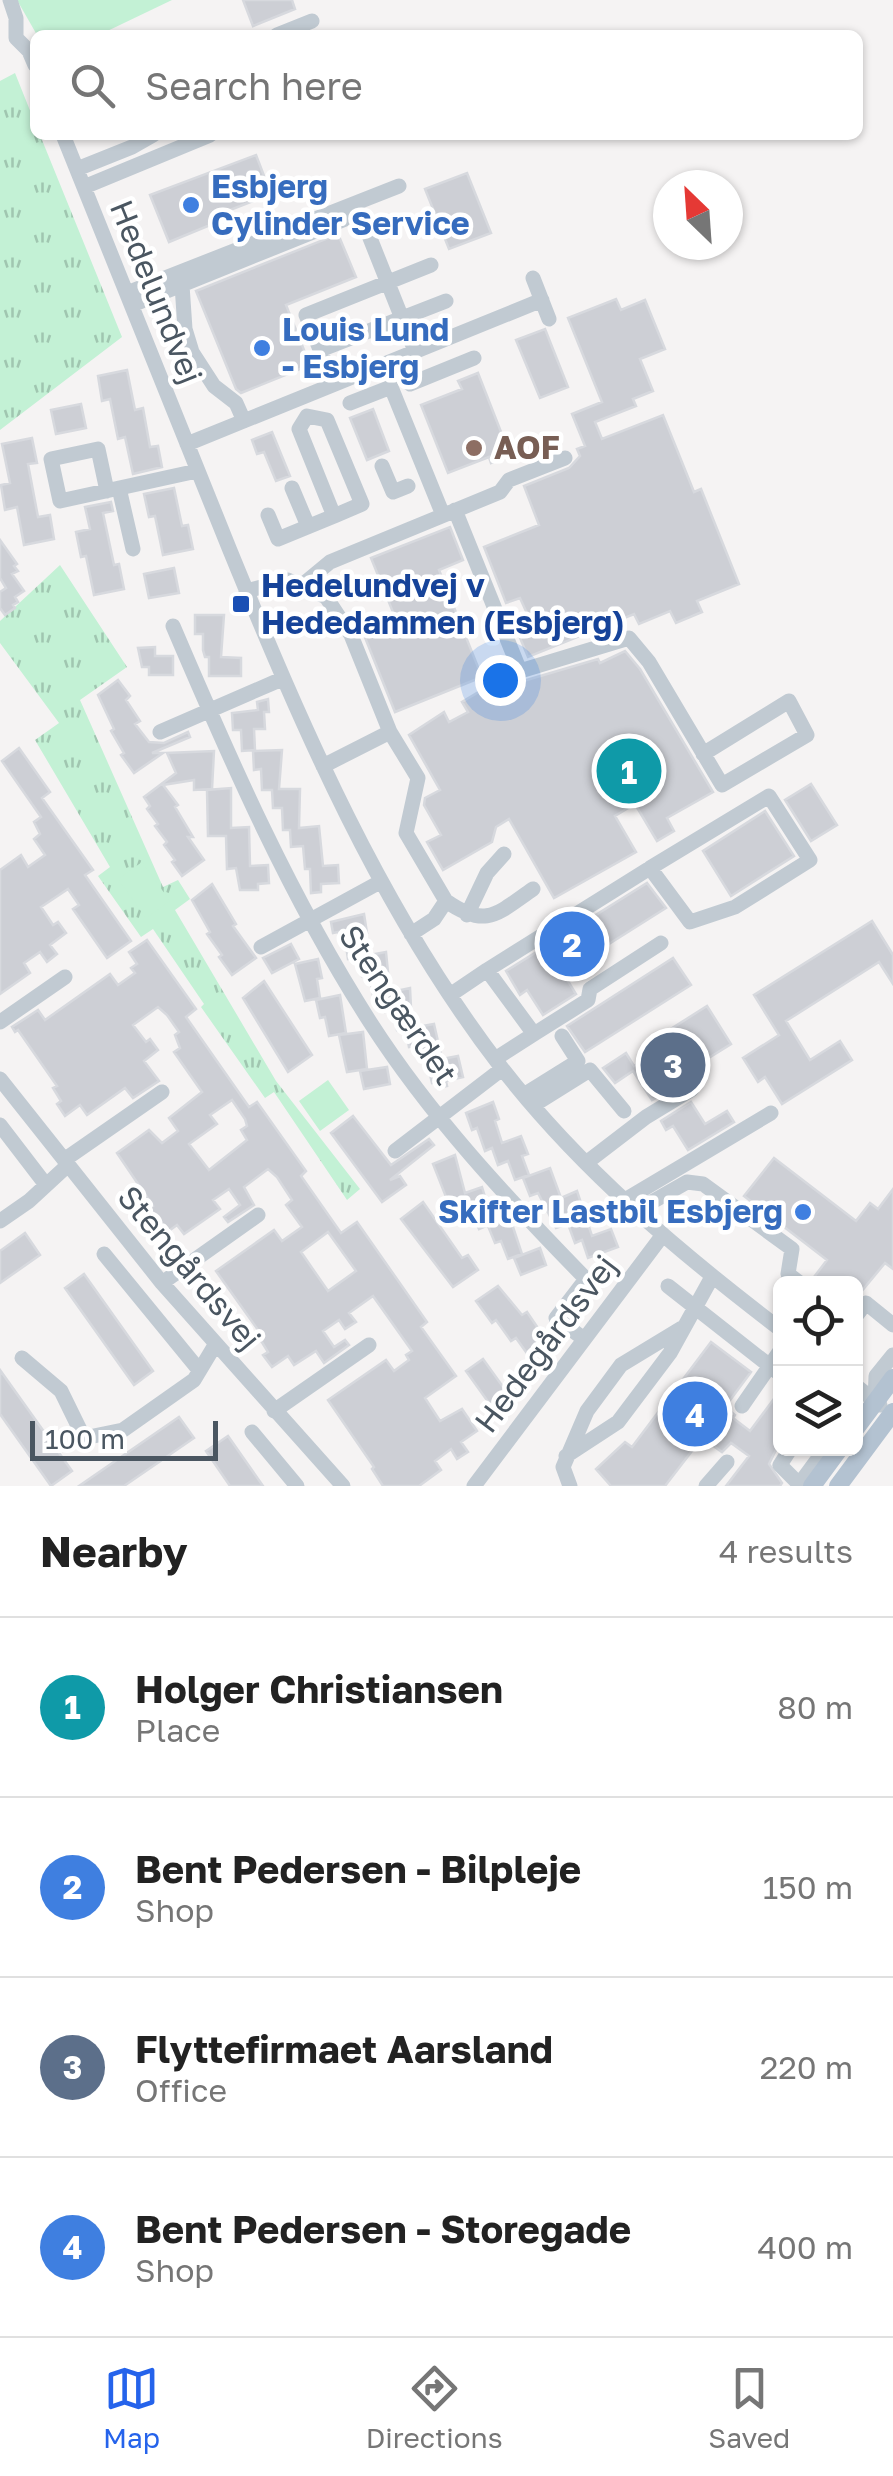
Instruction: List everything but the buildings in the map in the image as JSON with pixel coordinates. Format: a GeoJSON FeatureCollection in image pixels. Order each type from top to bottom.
{"type":"FeatureCollection","features":[{"type":"Feature","properties":{"kind":"main road"},"geometry":{"type":"LineString","coordinates":[[863,1418],[893,1378]]}},
{"type":"Feature","properties":{"kind":"main road"},"geometry":{"type":"LineString","coordinates":[[838,1486],[892,1412]]}},
{"type":"Feature","properties":{"kind":"main road"},"geometry":{"type":"LineString","coordinates":[[803,1485],[832,1456]]}},
{"type":"Feature","properties":{"kind":"street"},"geometry":{"type":"LineString","coordinates":[[10,0],[16,18],[8,38],[30,50]]}},
{"type":"Feature","properties":{"kind":"street"},"geometry":{"type":"LineString","coordinates":[[290,30],[312,21]]}},
{"type":"Feature","properties":{"kind":"street","name":"Hedelundvej"},"geometry":{"type":"LineString","coordinates":[[65,140],[282,680],[380,882],[411,934],[499,1064],[586,1162],[662,1236],[773,1325]]}},
{"type":"Feature","properties":{"kind":"street"},"geometry":{"type":"LineString","coordinates":[[76,169],[145,140]]}},
{"type":"Feature","properties":{"kind":"street"},"geometry":{"type":"LineString","coordinates":[[84,186],[198,140]]}},
{"type":"Feature","properties":{"kind":"street"},"geometry":{"type":"LineString","coordinates":[[129,299],[399,186]]}},
{"type":"Feature","properties":{"kind":"street"},"geometry":{"type":"LineString","coordinates":[[129,299],[182,285],[360,212],[416,351]]}},
{"type":"Feature","properties":{"kind":"street"},"geometry":{"type":"LineString","coordinates":[[334,384],[306,315],[431,265]]}},
{"type":"Feature","properties":{"kind":"street"},"geometry":{"type":"LineString","coordinates":[[533,278],[550,318]]}},
{"type":"Feature","properties":{"kind":"street"},"geometry":{"type":"LineString","coordinates":[[182,285],[185,329],[192,352],[205,376],[236,403],[244,420]]}},
{"type":"Feature","properties":{"kind":"street"},"geometry":{"type":"LineString","coordinates":[[320,350],[446,300]]}},
{"type":"Feature","properties":{"kind":"street"},"geometry":{"type":"LineString","coordinates":[[187,444],[542,300]]}},
{"type":"Feature","properties":{"kind":"street"},"geometry":{"type":"LineString","coordinates":[[446,339],[456,366]]}},
{"type":"Feature","properties":{"kind":"street"},"geometry":{"type":"LineString","coordinates":[[410,384],[474,358]]}},
{"type":"Feature","properties":{"kind":"street"},"geometry":{"type":"LineString","coordinates":[[362,373],[370,395]]}},
{"type":"Feature","properties":{"kind":"street"},"geometry":{"type":"LineString","coordinates":[[350,403],[390,387],[520,671],[630,638],[649,662],[703,754],[722,785],[806,735],[789,702],[703,754]]}},
{"type":"Feature","properties":{"kind":"street"},"geometry":{"type":"LineString","coordinates":[[300,398],[307,416]]}},
{"type":"Feature","properties":{"kind":"street"},"geometry":{"type":"LineString","coordinates":[[307,416],[327,420],[362,504]]}},
{"type":"Feature","properties":{"kind":"street"},"geometry":{"type":"LineString","coordinates":[[307,416],[299,429],[334,516]]}},
{"type":"Feature","properties":{"kind":"street"},"geometry":{"type":"LineString","coordinates":[[301,586],[330,562],[500,492],[508,480],[565,458]]}},
{"type":"Feature","properties":{"kind":"street"},"geometry":{"type":"LineString","coordinates":[[268,515],[278,539],[401,489],[382,466]]}},
{"type":"Feature","properties":{"kind":"street"},"geometry":{"type":"LineString","coordinates":[[133,549],[113,489],[197,471]]}},
{"type":"Feature","properties":{"kind":"street"},"geometry":{"type":"LineString","coordinates":[[292,488],[308,526]]}},
{"type":"Feature","properties":{"kind":"street"},"geometry":{"type":"LineString","coordinates":[[246,590],[288,580],[326,597],[351,635],[390,732],[418,778],[406,832],[446,900],[478,918],[499,912],[533,889]]}},
{"type":"Feature","properties":{"kind":"street","name":"Stengærdet"},"geometry":{"type":"LineString","coordinates":[[173,626],[251,808],[310,921],[372,1024],[441,1118],[512,1203],[586,1279],[556,1318],[584,1339]]}},
{"type":"Feature","properties":{"kind":"street"},"geometry":{"type":"LineString","coordinates":[[160,732],[282,680]]}},
{"type":"Feature","properties":{"kind":"street"},"geometry":{"type":"LineString","coordinates":[[323,766],[390,732]]}},
{"type":"Feature","properties":{"kind":"street"},"geometry":{"type":"LineString","coordinates":[[450,995],[650,868],[769,796],[810,860],[735,907],[690,922],[650,868]]}},
{"type":"Feature","properties":{"kind":"street"},"geometry":{"type":"LineString","coordinates":[[467,915],[488,874],[504,854]]}},
{"type":"Feature","properties":{"kind":"street","name":"Stengærdet"},"geometry":{"type":"LineString","coordinates":[[262,947],[380,882]]}},
{"type":"Feature","properties":{"kind":"street"},"geometry":{"type":"LineString","coordinates":[[411,934],[434,918],[446,900]]}},
{"type":"Feature","properties":{"kind":"street"},"geometry":{"type":"LineString","coordinates":[[499,1064],[534,1034],[588,1000],[590,990],[661,944]]}},
{"type":"Feature","properties":{"kind":"street"},"geometry":{"type":"LineString","coordinates":[[488,970],[534,1034]]}},
{"type":"Feature","properties":{"kind":"street"},"geometry":{"type":"LineString","coordinates":[[0,1022],[65,977]]}},
{"type":"Feature","properties":{"kind":"street"},"geometry":{"type":"LineString","coordinates":[[530,1099],[578,1061],[562,1036]]}},
{"type":"Feature","properties":{"kind":"street","name":"Stengærdet"},"geometry":{"type":"LineString","coordinates":[[395,1151],[441,1118],[499,1064]]}},
{"type":"Feature","properties":{"kind":"street"},"geometry":{"type":"LineString","coordinates":[[530,1099],[590,1070],[624,1112]]}},
{"type":"Feature","properties":{"kind":"street","name":"Stengårdsvej"},"geometry":{"type":"LineString","coordinates":[[0,1080],[162,1283],[343,1486]]}},
{"type":"Feature","properties":{"kind":"street"},"geometry":{"type":"LineString","coordinates":[[586,1162],[646,1117],[692,1089]]}},
{"type":"Feature","properties":{"kind":"street"},"geometry":{"type":"LineString","coordinates":[[0,1221],[66,1163],[162,1092]]}},
{"type":"Feature","properties":{"kind":"street"},"geometry":{"type":"LineString","coordinates":[[631,1206],[771,1113]]}},
{"type":"Feature","properties":{"kind":"street"},"geometry":{"type":"LineString","coordinates":[[0,1126],[46,1184]]}},
{"type":"Feature","properties":{"kind":"street"},"geometry":{"type":"LineString","coordinates":[[631,1206],[686,1182],[703,1184],[792,1249],[791,1276]]}},
{"type":"Feature","properties":{"kind":"street"},"geometry":{"type":"LineString","coordinates":[[162,1283],[258,1215]]}},
{"type":"Feature","properties":{"kind":"street","name":"Hedegårdsvej"},"geometry":{"type":"LineString","coordinates":[[474,1486],[662,1236]]}},
{"type":"Feature","properties":{"kind":"street"},"geometry":{"type":"LineString","coordinates":[[104,1254],[199,1370]]}},
{"type":"Feature","properties":{"kind":"street"},"geometry":{"type":"LineString","coordinates":[[566,1456],[618,1422],[670,1354],[712,1277]]}},
{"type":"Feature","properties":{"kind":"street"},"geometry":{"type":"LineString","coordinates":[[668,1286],[773,1368]]}},
{"type":"Feature","properties":{"kind":"street"},"geometry":{"type":"LineString","coordinates":[[863,1307],[866,1303],[893,1325]]}},
{"type":"Feature","properties":{"kind":"street"},"geometry":{"type":"LineString","coordinates":[[570,1486],[563,1472],[566,1456],[587,1411],[621,1365],[682,1328]]}},
{"type":"Feature","properties":{"kind":"street"},"geometry":{"type":"LineString","coordinates":[[22,1358],[61,1390],[84,1438],[123,1430],[194,1380],[215,1344]]}},
{"type":"Feature","properties":{"kind":"street"},"geometry":{"type":"LineString","coordinates":[[274,1410],[369,1346]]}},
{"type":"Feature","properties":{"kind":"street"},"geometry":{"type":"LineString","coordinates":[[875,1402],[876,1376],[893,1356]]}},
{"type":"Feature","properties":{"kind":"street"},"geometry":{"type":"LineString","coordinates":[[742,1406],[773,1372]]}},
{"type":"Feature","properties":{"kind":"street"},"geometry":{"type":"LineString","coordinates":[[863,1392],[892,1412]]}},
{"type":"Feature","properties":{"kind":"street"},"geometry":{"type":"LineString","coordinates":[[252,1432],[296,1486]]}},
{"type":"Feature","properties":{"kind":"street"},"geometry":{"type":"LineString","coordinates":[[786,1456],[780,1466],[803,1485],[821,1456]]}},
{"type":"Feature","properties":{"kind":"street"},"geometry":{"type":"LineString","coordinates":[[706,1486],[726,1462]]}},
{"type":"Feature","properties":{"kind":"green space"},"geometry":{"type":"Polygon","coordinates":[[[17,0],[172,0],[109,30],[34,30],[17,0]]]}},
{"type":"Feature","properties":{"kind":"green space"},"geometry":{"type":"Polygon","coordinates":[[[15,73],[30,110],[30,140],[42,140],[122,337],[0,430],[0,81],[15,73]]]}},
{"type":"Feature","properties":{"kind":"green space"},"geometry":{"type":"Polygon","coordinates":[[[60,565],[127,667],[80,700],[163,887],[178,880],[190,899],[175,910],[276,1081],[360,1189],[347,1200],[274,1092],[265,1098],[201,1007],[204,1004],[153,929],[141,937],[98,876],[110,867],[35,740],[59,723],[0,643],[0,621],[60,565]]]}},
{"type":"Feature","properties":{"kind":"green space"},"geometry":{"type":"Polygon","coordinates":[[[142,862],[170,901],[146,918],[118,879],[142,862]]]}},
{"type":"Feature","properties":{"kind":"green space"},"geometry":{"type":"Polygon","coordinates":[[[328,1080],[349,1110],[320,1131],[299,1101],[328,1080]]]}},
{"type":"Feature","properties":{"kind":"place","name":"Esbjerg Cylinder Service"},"geometry":{"type":"Point","coordinates":[191,205]}},
{"type":"Feature","properties":{"kind":"place","name":"Louis Lund - Esbjerg"},"geometry":{"type":"Point","coordinates":[262,348]}},
{"type":"Feature","properties":{"kind":"place","name":"AOF"},"geometry":{"type":"Point","coordinates":[474,448]}},
{"type":"Feature","properties":{"kind":"place","name":"Hedelundvej v Hededammen (Esbjerg)"},"geometry":{"type":"Point","coordinates":[241,604]}},
{"type":"Feature","properties":{"kind":"place","name":"Holger Christiansen"},"geometry":{"type":"Point","coordinates":[629,771]}},
{"type":"Feature","properties":{"kind":"place","name":"Bent Pedersen - Bilpleje"},"geometry":{"type":"Point","coordinates":[572,944]}},
{"type":"Feature","properties":{"kind":"place","name":"Flyttefirmaet Aarsland"},"geometry":{"type":"Point","coordinates":[673,1065]}},
{"type":"Feature","properties":{"kind":"place","name":"Skifter Lastbil Esbjerg"},"geometry":{"type":"Point","coordinates":[803,1212]}},
{"type":"Feature","properties":{"kind":"place","name":"Bent Pedersen - Storegade"},"geometry":{"type":"Point","coordinates":[695,1414]}}]}
